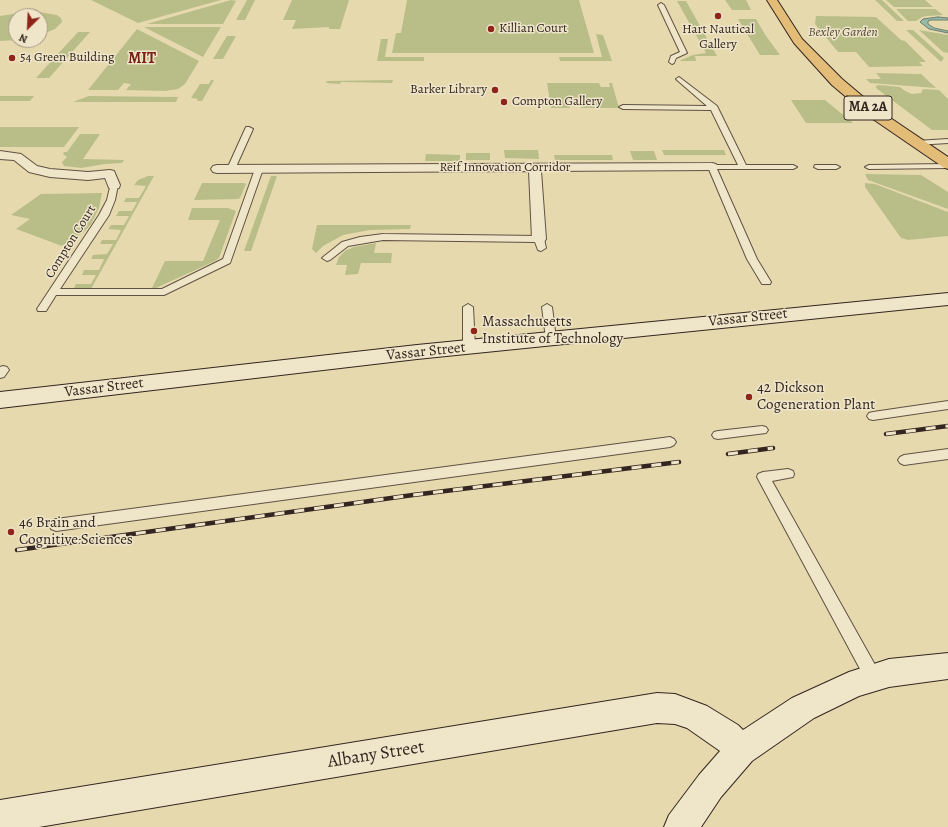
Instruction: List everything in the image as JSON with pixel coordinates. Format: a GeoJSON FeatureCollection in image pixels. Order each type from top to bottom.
{"type":"FeatureCollection","features":[{"type":"Feature","properties":{"kind":"main road","name":"MA 2A"},"geometry":{"type":"LineString","coordinates":[[772,0],[789,28],[824,69],[865,106],[948,165]]}},
{"type":"Feature","properties":{"kind":"main road","name":"Vassar Street"},"geometry":{"type":"LineString","coordinates":[[0,400],[418,352],[948,298]]}},
{"type":"Feature","properties":{"kind":"main road"},"geometry":{"type":"LineString","coordinates":[[681,827],[710,786],[741,750],[803,708],[849,686],[881,675],[948,666]]}},
{"type":"Feature","properties":{"kind":"main road","name":"Albany Street"},"geometry":{"type":"LineString","coordinates":[[0,817],[657,708],[676,709],[696,716],[727,736],[741,750]]}},
{"type":"Feature","properties":{"kind":"street"},"geometry":{"type":"LineString","coordinates":[[0,155],[16,157],[33,169],[50,173],[88,176],[110,174],[114,185]]}},
{"type":"Feature","properties":{"kind":"street"},"geometry":{"type":"LineString","coordinates":[[535,168],[540,244]]}},
{"type":"Feature","properties":{"kind":"street","name":"Reif Innovation Corridor"},"geometry":{"type":"LineString","coordinates":[[216,169],[712,168]]}},
{"type":"Feature","properties":{"kind":"lane"},"geometry":{"type":"LineString","coordinates":[[661,6],[684,53],[673,57],[672,62]]}},
{"type":"Feature","properties":{"kind":"lane"},"geometry":{"type":"LineString","coordinates":[[679,79],[714,108],[744,168]]}},
{"type":"Feature","properties":{"kind":"lane"},"geometry":{"type":"LineString","coordinates":[[623,107],[714,108]]}},
{"type":"Feature","properties":{"kind":"lane"},"geometry":{"type":"LineString","coordinates":[[231,169],[249,129]]}},
{"type":"Feature","properties":{"kind":"lane"},"geometry":{"type":"LineString","coordinates":[[916,143],[948,141]]}},
{"type":"Feature","properties":{"kind":"lane"},"geometry":{"type":"LineString","coordinates":[[869,167],[948,165]]}},
{"type":"Feature","properties":{"kind":"lane","name":"Reif Innovation Corridor"},"geometry":{"type":"LineString","coordinates":[[712,168],[793,167]]}},
{"type":"Feature","properties":{"kind":"lane"},"geometry":{"type":"LineString","coordinates":[[818,167],[836,167]]}},
{"type":"Feature","properties":{"kind":"lane"},"geometry":{"type":"LineString","coordinates":[[712,168],[752,259],[766,282]]}},
{"type":"Feature","properties":{"kind":"lane"},"geometry":{"type":"LineString","coordinates":[[54,292],[164,292],[227,261],[259,169]]}},
{"type":"Feature","properties":{"kind":"lane","name":"Compton Court"},"geometry":{"type":"LineString","coordinates":[[42,310],[104,215],[111,200],[114,185]]}},
{"type":"Feature","properties":{"kind":"lane"},"geometry":{"type":"LineString","coordinates":[[327,258],[346,244],[360,240],[383,237],[469,243],[540,244]]}},
{"type":"Feature","properties":{"kind":"lane"},"geometry":{"type":"LineString","coordinates":[[468,307],[469,347]]}},
{"type":"Feature","properties":{"kind":"lane"},"geometry":{"type":"LineString","coordinates":[[547,307],[551,339]]}},
{"type":"Feature","properties":{"kind":"lane"},"geometry":{"type":"LineString","coordinates":[[872,416],[948,405]]}},
{"type":"Feature","properties":{"kind":"lane"},"geometry":{"type":"LineString","coordinates":[[718,435],[762,430]]}},
{"type":"Feature","properties":{"kind":"lane"},"geometry":{"type":"LineString","coordinates":[[56,525],[670,442]]}},
{"type":"Feature","properties":{"kind":"lane"},"geometry":{"type":"LineString","coordinates":[[904,460],[948,454]]}},
{"type":"Feature","properties":{"kind":"lane"},"geometry":{"type":"LineString","coordinates":[[788,474],[763,477],[881,675]]}},
{"type":"Feature","properties":{"kind":"green space"},"geometry":{"type":"Polygon","coordinates":[[[91,0],[221,0],[138,23],[91,0]]]}},
{"type":"Feature","properties":{"kind":"green space"},"geometry":{"type":"Polygon","coordinates":[[[231,0],[236,1],[223,24],[147,24],[231,0]]]}},
{"type":"Feature","properties":{"kind":"green space"},"geometry":{"type":"Polygon","coordinates":[[[247,0],[255,0],[245,20],[236,20],[247,0]]]}},
{"type":"Feature","properties":{"kind":"green space"},"geometry":{"type":"Polygon","coordinates":[[[292,0],[349,0],[340,29],[329,29],[329,27],[292,29],[296,20],[283,20],[292,0]]]}},
{"type":"Feature","properties":{"kind":"green space","name":"Killian Court"},"geometry":{"type":"Polygon","coordinates":[[[407,0],[579,0],[594,53],[392,53],[396,33],[401,33],[407,0]]]}},
{"type":"Feature","properties":{"kind":"green space"},"geometry":{"type":"Polygon","coordinates":[[[725,0],[746,0],[751,10],[732,10],[725,0]]]}},
{"type":"Feature","properties":{"kind":"green space"},"geometry":{"type":"Polygon","coordinates":[[[875,0],[882,0],[904,21],[897,21],[875,0]]]}},
{"type":"Feature","properties":{"kind":"green space"},"geometry":{"type":"Polygon","coordinates":[[[886,0],[925,0],[933,7],[894,7],[886,0]]]}},
{"type":"Feature","properties":{"kind":"green space"},"geometry":{"type":"Polygon","coordinates":[[[677,1],[686,1],[717,56],[695,56],[696,61],[679,61],[693,55],[706,53],[677,1]]]}},
{"type":"Feature","properties":{"kind":"green space"},"geometry":{"type":"Polygon","coordinates":[[[896,9],[935,9],[943,15],[927,16],[916,21],[908,21],[896,9]]]}},
{"type":"Feature","properties":{"kind":"green space"},"geometry":{"type":"Polygon","coordinates":[[[48,14],[57,15],[61,18],[62,22],[55,29],[48,32],[48,14]]]}},
{"type":"Feature","properties":{"kind":"green space"},"geometry":{"type":"Polygon","coordinates":[[[8,15],[8,41],[0,41],[0,16],[8,15]]]}},
{"type":"Feature","properties":{"kind":"green space","name":"Bexley Garden"},"geometry":{"type":"Polygon","coordinates":[[[816,16],[876,17],[901,40],[905,41],[926,62],[919,62],[923,66],[869,67],[856,52],[838,52],[815,24],[816,16]]]}},
{"type":"Feature","properties":{"kind":"green space"},"geometry":{"type":"Polygon","coordinates":[[[738,19],[756,19],[780,55],[760,55],[738,19]]]}},
{"type":"Feature","properties":{"kind":"green space"},"geometry":{"type":"Polygon","coordinates":[[[144,27],[221,27],[203,57],[144,27]]]}},
{"type":"Feature","properties":{"kind":"green space"},"geometry":{"type":"Polygon","coordinates":[[[137,29],[199,61],[185,84],[178,89],[165,91],[126,90],[131,84],[124,83],[118,90],[88,90],[137,29]]]}},
{"type":"Feature","properties":{"kind":"green space"},"geometry":{"type":"Polygon","coordinates":[[[906,30],[913,30],[944,58],[941,62],[906,30]]]}},
{"type":"Feature","properties":{"kind":"green space"},"geometry":{"type":"Polygon","coordinates":[[[919,30],[948,35],[948,53],[943,52],[919,30]]]}},
{"type":"Feature","properties":{"kind":"green space"},"geometry":{"type":"Polygon","coordinates":[[[78,32],[90,32],[49,78],[36,78],[78,32]]]}},
{"type":"Feature","properties":{"kind":"green space"},"geometry":{"type":"Polygon","coordinates":[[[596,34],[603,35],[612,61],[560,61],[559,57],[602,57],[596,34]]]}},
{"type":"Feature","properties":{"kind":"green space"},"geometry":{"type":"Polygon","coordinates":[[[227,36],[236,36],[223,59],[213,59],[227,36]]]}},
{"type":"Feature","properties":{"kind":"green space"},"geometry":{"type":"Polygon","coordinates":[[[381,39],[388,39],[385,57],[424,57],[424,61],[377,61],[381,39]]]}},
{"type":"Feature","properties":{"kind":"green space"},"geometry":{"type":"Polygon","coordinates":[[[876,73],[921,74],[936,88],[870,83],[866,79],[881,79],[876,73]]]}},
{"type":"Feature","properties":{"kind":"green space"},"geometry":{"type":"Polygon","coordinates":[[[211,80],[214,80],[202,101],[197,101],[198,99],[191,98],[200,84],[209,84],[211,80]]]}},
{"type":"Feature","properties":{"kind":"green space"},"geometry":{"type":"Polygon","coordinates":[[[393,80],[392,83],[326,83],[327,81],[393,80]]]}},
{"type":"Feature","properties":{"kind":"green space"},"geometry":{"type":"Polygon","coordinates":[[[547,83],[599,83],[601,87],[610,87],[609,83],[612,83],[619,108],[581,108],[580,102],[570,101],[570,108],[551,108],[547,83]]]}},
{"type":"Feature","properties":{"kind":"green space"},"geometry":{"type":"Polygon","coordinates":[[[876,86],[900,87],[912,94],[921,93],[923,89],[939,90],[948,99],[948,130],[932,130],[876,88],[876,86]]]}},
{"type":"Feature","properties":{"kind":"green space"},"geometry":{"type":"Polygon","coordinates":[[[0,96],[34,96],[30,101],[0,101],[0,96]]]}},
{"type":"Feature","properties":{"kind":"green space"},"geometry":{"type":"Polygon","coordinates":[[[89,96],[178,97],[176,102],[73,102],[89,96]]]}},
{"type":"Feature","properties":{"kind":"green space"},"geometry":{"type":"Polygon","coordinates":[[[791,100],[825,100],[853,123],[806,123],[791,100]]]}},
{"type":"Feature","properties":{"kind":"green space"},"geometry":{"type":"Polygon","coordinates":[[[0,127],[79,127],[64,147],[0,147],[0,127]]]}},
{"type":"Feature","properties":{"kind":"green space"},"geometry":{"type":"Polygon","coordinates":[[[80,134],[100,134],[83,159],[124,160],[122,163],[81,168],[64,166],[62,162],[67,157],[63,154],[64,152],[67,152],[80,134]]]}},
{"type":"Feature","properties":{"kind":"green space"},"geometry":{"type":"Polygon","coordinates":[[[504,150],[538,150],[539,159],[505,158],[504,150]]]}},
{"type":"Feature","properties":{"kind":"green space"},"geometry":{"type":"Polygon","coordinates":[[[662,150],[724,150],[726,155],[664,155],[662,150]]]}},
{"type":"Feature","properties":{"kind":"green space"},"geometry":{"type":"Polygon","coordinates":[[[630,151],[654,151],[657,160],[633,160],[630,151]]]}},
{"type":"Feature","properties":{"kind":"green space"},"geometry":{"type":"Polygon","coordinates":[[[466,153],[490,153],[490,160],[466,160],[466,153]]]}},
{"type":"Feature","properties":{"kind":"green space"},"geometry":{"type":"Polygon","coordinates":[[[426,154],[460,155],[460,161],[425,161],[426,154]]]}},
{"type":"Feature","properties":{"kind":"green space"},"geometry":{"type":"Polygon","coordinates":[[[554,155],[612,155],[613,160],[555,160],[554,155]]]}},
{"type":"Feature","properties":{"kind":"green space"},"geometry":{"type":"Polygon","coordinates":[[[865,174],[921,175],[948,192],[948,209],[868,180],[865,174]]]}},
{"type":"Feature","properties":{"kind":"green space"},"geometry":{"type":"Polygon","coordinates":[[[148,176],[154,176],[91,289],[74,288],[76,284],[91,284],[96,275],[82,275],[84,270],[99,270],[104,259],[91,259],[93,255],[107,254],[113,244],[100,244],[102,240],[116,240],[121,230],[108,229],[111,225],[124,225],[129,216],[116,216],[119,211],[132,211],[137,202],[124,202],[126,198],[139,198],[146,186],[134,185],[138,180],[148,176]]]}},
{"type":"Feature","properties":{"kind":"green space"},"geometry":{"type":"Polygon","coordinates":[[[271,176],[277,176],[251,251],[244,251],[271,176]]]}},
{"type":"Feature","properties":{"kind":"green space"},"geometry":{"type":"Polygon","coordinates":[[[202,183],[246,184],[240,198],[238,199],[194,200],[202,183]]]}},
{"type":"Feature","properties":{"kind":"green space"},"geometry":{"type":"Polygon","coordinates":[[[865,183],[875,184],[948,212],[948,236],[908,240],[901,238],[865,187],[865,183]]]}},
{"type":"Feature","properties":{"kind":"green space"},"geometry":{"type":"Polygon","coordinates":[[[102,193],[99,208],[91,224],[83,233],[62,246],[16,229],[30,219],[11,215],[41,194],[102,193]]]}},
{"type":"Feature","properties":{"kind":"green space"},"geometry":{"type":"Polygon","coordinates":[[[192,208],[228,208],[236,211],[219,258],[156,288],[152,288],[165,261],[203,261],[220,220],[188,220],[192,208]]]}},
{"type":"Feature","properties":{"kind":"green space"},"geometry":{"type":"Polygon","coordinates":[[[317,225],[411,225],[410,229],[370,230],[343,235],[323,246],[316,253],[312,249],[317,225]]]}},
{"type":"Feature","properties":{"kind":"green space"},"geometry":{"type":"Polygon","coordinates":[[[376,243],[374,253],[392,253],[391,263],[361,263],[358,274],[345,275],[347,265],[336,265],[339,257],[345,251],[354,247],[376,243]]]}},
{"type":"Feature","properties":{"kind":"shaded area"},"geometry":{"type":"Polygon","coordinates":[[[938,17],[948,18],[948,20],[931,20],[928,21],[928,24],[934,28],[948,31],[948,33],[929,29],[920,22],[923,19],[938,17]]]}},
{"type":"Feature","properties":{"kind":"railway"},"geometry":{"type":"LineString","coordinates":[[886,434],[948,426]]}},
{"type":"Feature","properties":{"kind":"railway"},"geometry":{"type":"LineString","coordinates":[[728,454],[773,448]]}},
{"type":"Feature","properties":{"kind":"railway"},"geometry":{"type":"LineString","coordinates":[[17,550],[413,495],[679,462]]}},
{"type":"Feature","properties":{"kind":"place","name":"Hart Nautical Gallery"},"geometry":{"type":"Point","coordinates":[718,16]}},
{"type":"Feature","properties":{"kind":"place","name":"Killian Court"},"geometry":{"type":"Point","coordinates":[491,29]}},
{"type":"Feature","properties":{"kind":"place","name":"54 Green Building"},"geometry":{"type":"Point","coordinates":[12,58]}},
{"type":"Feature","properties":{"kind":"place","name":"Barker Library"},"geometry":{"type":"Point","coordinates":[495,90]}},
{"type":"Feature","properties":{"kind":"place","name":"Compton Gallery"},"geometry":{"type":"Point","coordinates":[504,102]}},
{"type":"Feature","properties":{"kind":"place","name":"Massachusetts Institute of Technology"},"geometry":{"type":"Point","coordinates":[474,331]}},
{"type":"Feature","properties":{"kind":"place","name":"42 Dickson Cogeneration Plant"},"geometry":{"type":"Point","coordinates":[749,397]}},
{"type":"Feature","properties":{"kind":"place","name":"46 Brain and Cognitive Sciences"},"geometry":{"type":"Point","coordinates":[11,532]}},
{"type":"Feature","properties":{"kind":"district","name":"MIT"},"geometry":{"type":"Point","coordinates":[142,59]}}]}
